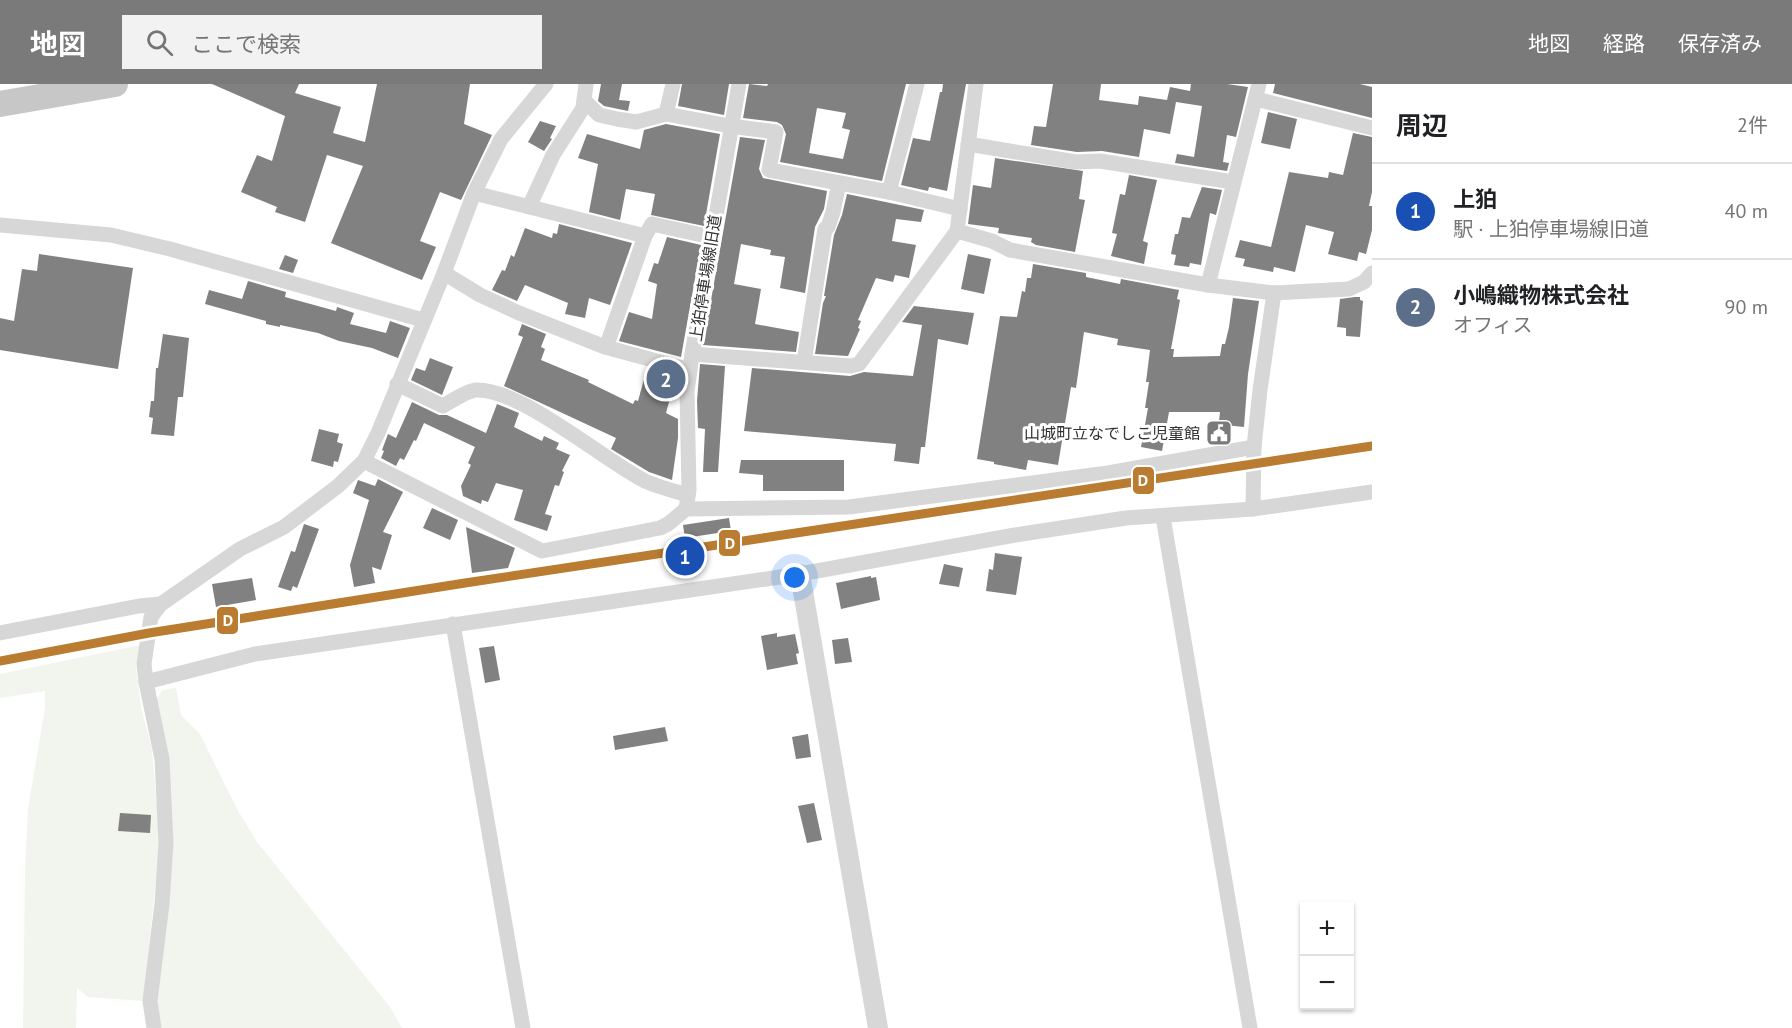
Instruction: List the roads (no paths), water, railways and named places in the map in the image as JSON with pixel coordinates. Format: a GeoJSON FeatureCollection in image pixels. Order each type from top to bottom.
{"type":"FeatureCollection","features":[{"type":"Feature","properties":{"kind":"highway"},"geometry":{"type":"LineString","coordinates":[[0,104],[115,84]]}},
{"type":"Feature","properties":{"kind":"street"},"geometry":{"type":"LineString","coordinates":[[154,1028],[150,1001],[162,904],[166,843],[162,759],[144,664],[151,616],[161,604],[240,549],[284,527],[338,486],[364,462],[444,273],[474,193],[501,139],[546,84]]}},
{"type":"Feature","properties":{"kind":"street"},"geometry":{"type":"LineString","coordinates":[[529,207],[553,154],[583,108],[586,84]]}},
{"type":"Feature","properties":{"kind":"street"},"geometry":{"type":"LineString","coordinates":[[666,114],[672,84]]}},
{"type":"Feature","properties":{"kind":"street","name":"上狛停車場線旧道"},"geometry":{"type":"LineString","coordinates":[[687,502],[687,392],[711,237],[739,84]]}},
{"type":"Feature","properties":{"kind":"street"},"geometry":{"type":"LineString","coordinates":[[889,192],[917,84]]}},
{"type":"Feature","properties":{"kind":"street"},"geometry":{"type":"LineString","coordinates":[[444,273],[480,295],[519,313],[605,347],[691,362],[804,362],[851,366],[859,364],[957,231],[973,85]]}},
{"type":"Feature","properties":{"kind":"street"},"geometry":{"type":"LineString","coordinates":[[1208,285],[1257,91],[1372,128]]}},
{"type":"Feature","properties":{"kind":"street"},"geometry":{"type":"LineString","coordinates":[[584,100],[599,115],[616,119],[636,122],[666,114],[776,132],[769,171],[889,192],[960,209]]}},
{"type":"Feature","properties":{"kind":"street"},"geometry":{"type":"LineString","coordinates":[[968,144],[1076,162],[1100,161],[1233,182]]}},
{"type":"Feature","properties":{"kind":"street"},"geometry":{"type":"LineString","coordinates":[[804,362],[825,229],[828,227],[833,212],[839,183]]}},
{"type":"Feature","properties":{"kind":"street"},"geometry":{"type":"LineString","coordinates":[[474,193],[645,236]]}},
{"type":"Feature","properties":{"kind":"street"},"geometry":{"type":"LineString","coordinates":[[605,347],[645,236],[652,224],[711,237]]}},
{"type":"Feature","properties":{"kind":"street"},"geometry":{"type":"LineString","coordinates":[[0,225],[121,237],[296,283],[423,320]]}},
{"type":"Feature","properties":{"kind":"street"},"geometry":{"type":"LineString","coordinates":[[957,231],[992,241],[1010,250],[1208,285],[1274,293],[1349,289],[1364,282],[1372,273]]}},
{"type":"Feature","properties":{"kind":"street"},"geometry":{"type":"LineString","coordinates":[[1253,509],[1254,447],[1274,293]]}},
{"type":"Feature","properties":{"kind":"street"},"geometry":{"type":"LineString","coordinates":[[398,384],[443,406],[475,390],[502,395],[537,413],[646,481],[687,502],[849,507],[1108,473],[1254,447]]}},
{"type":"Feature","properties":{"kind":"street"},"geometry":{"type":"LineString","coordinates":[[364,462],[542,551],[660,528],[668,524],[687,502]]}},
{"type":"Feature","properties":{"kind":"street"},"geometry":{"type":"LineString","coordinates":[[146,682],[255,654],[800,574],[1026,533],[1126,518],[1253,509],[1372,492]]}},
{"type":"Feature","properties":{"kind":"street"},"geometry":{"type":"LineString","coordinates":[[1163,516],[1250,1028]]}},
{"type":"Feature","properties":{"kind":"street"},"geometry":{"type":"LineString","coordinates":[[800,574],[878,1028]]}},
{"type":"Feature","properties":{"kind":"street"},"geometry":{"type":"LineString","coordinates":[[0,633],[139,606],[161,604]]}},
{"type":"Feature","properties":{"kind":"street"},"geometry":{"type":"LineString","coordinates":[[453,624],[524,1028]]}},
{"type":"Feature","properties":{"kind":"place","name":"小嶋織物株式会社"},"geometry":{"type":"Point","coordinates":[666,379]}},
{"type":"Feature","properties":{"kind":"place","name":"山城町立なでしこ児童館"},"geometry":{"type":"Point","coordinates":[1219,433]}},
{"type":"Feature","properties":{"kind":"place","name":"上狛"},"geometry":{"type":"Point","coordinates":[685,556]}}]}
